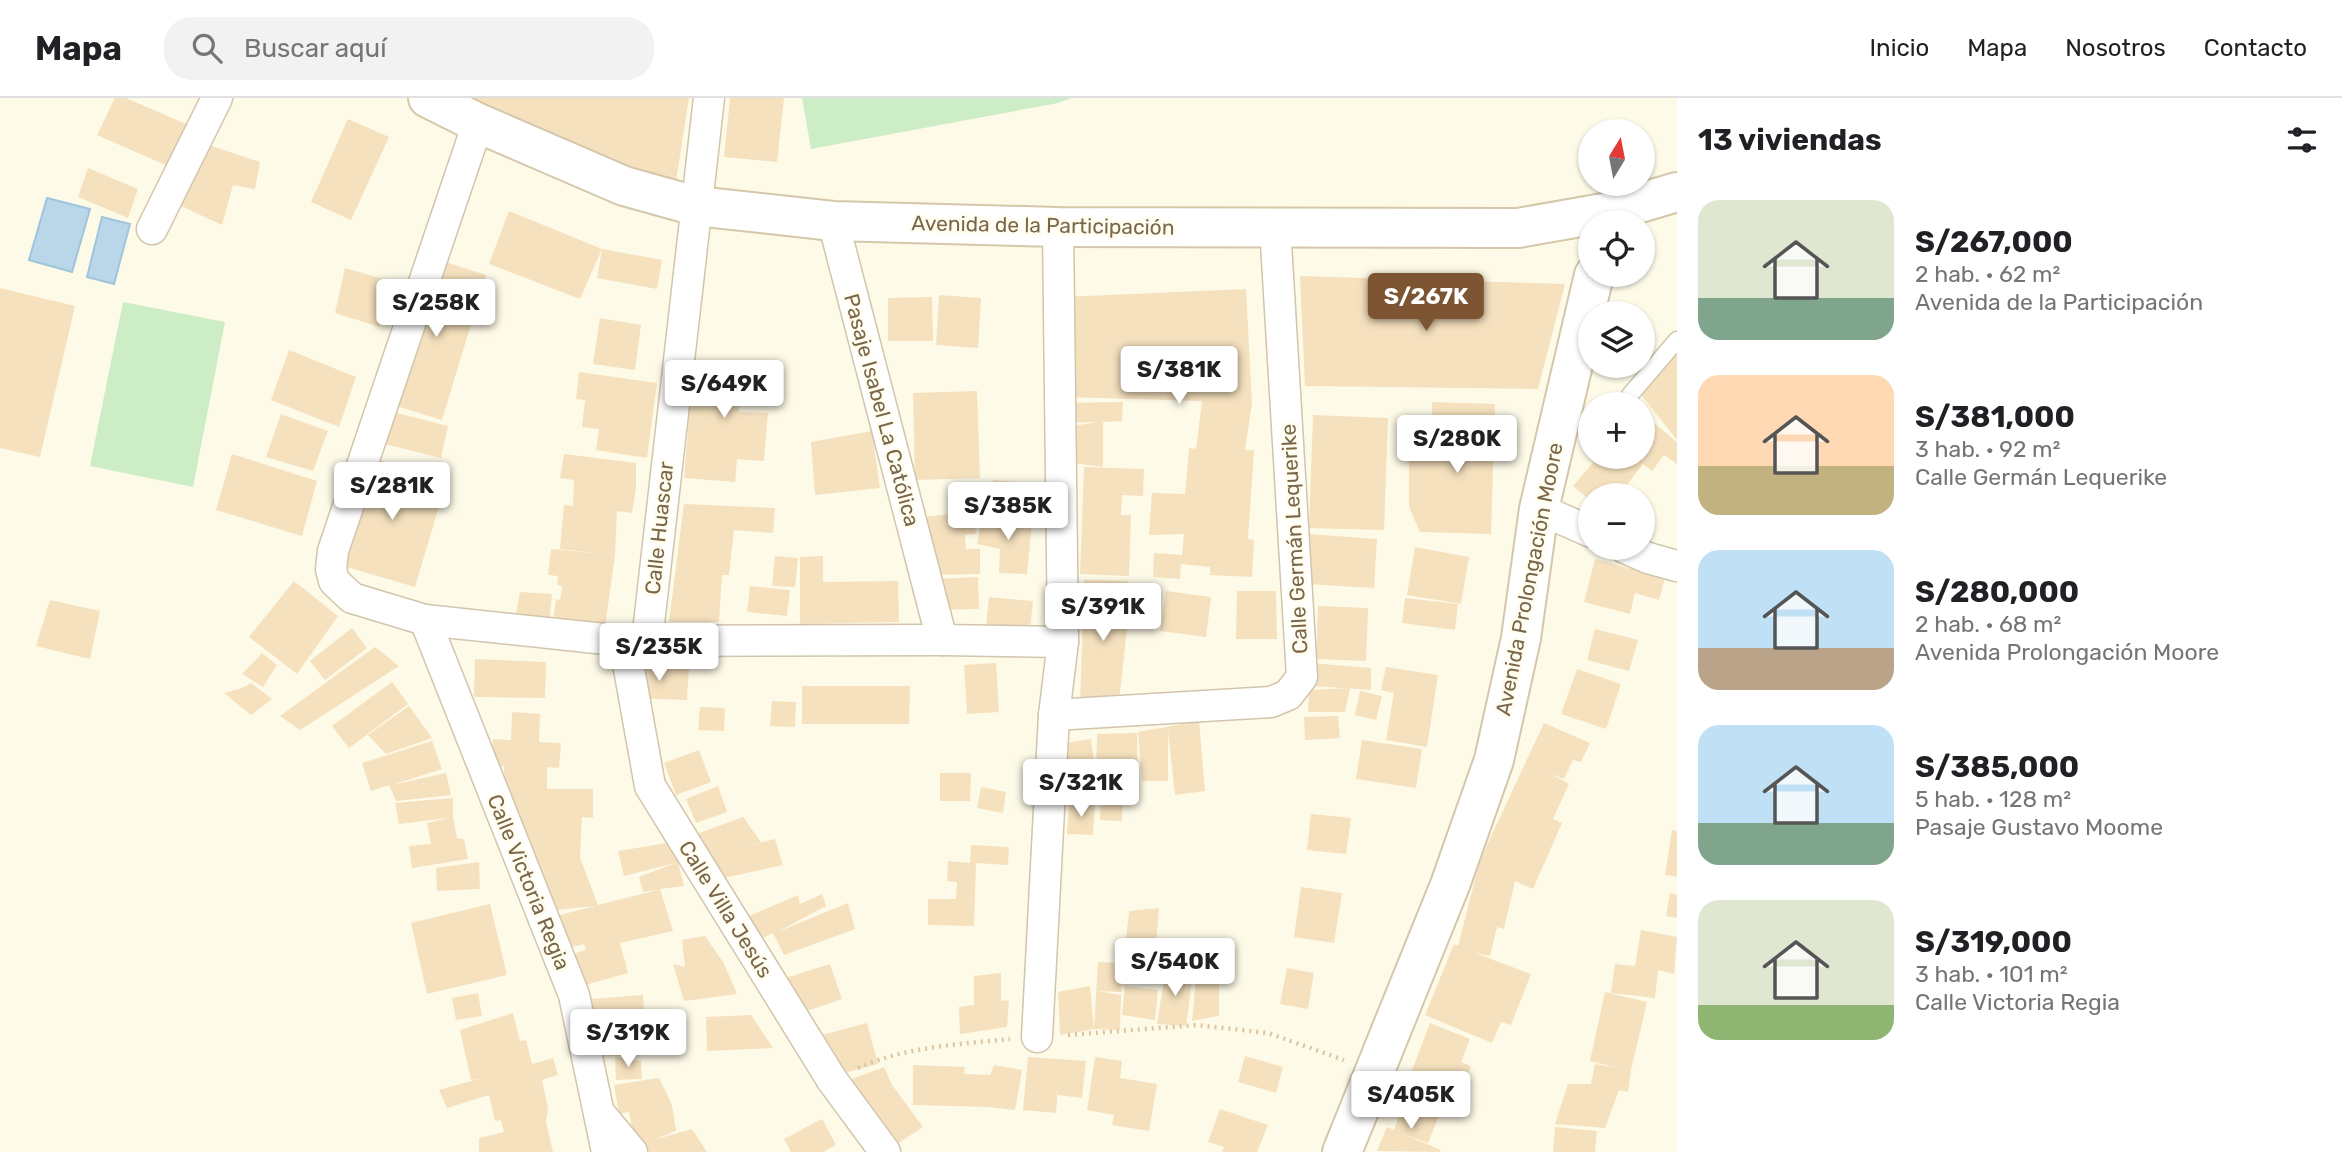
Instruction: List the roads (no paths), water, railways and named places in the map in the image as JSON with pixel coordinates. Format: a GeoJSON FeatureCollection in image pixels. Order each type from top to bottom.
{"type":"FeatureCollection","features":[{"type":"Feature","properties":{"kind":"main road","name":"Avenida de la Participación"},"geometry":{"type":"LineString","coordinates":[[428,98],[478,123],[624,186],[696,206],[833,221],[1058,227],[1518,228],[1578,221]]}},
{"type":"Feature","properties":{"kind":"main road","name":"Avenida de la Participación"},"geometry":{"type":"LineString","coordinates":[[1627,210],[1677,192]]}},
{"type":"Feature","properties":{"kind":"main road","name":"Avenida Prolongación Moore"},"geometry":{"type":"LineString","coordinates":[[1342,1152],[1450,885],[1494,760],[1521,638],[1539,509],[1591,287]]}},
{"type":"Feature","properties":{"kind":"street"},"geometry":{"type":"LineString","coordinates":[[152,229],[216,98]]}},
{"type":"Feature","properties":{"kind":"street","name":"Calle Huascar"},"geometry":{"type":"LineString","coordinates":[[635,641],[709,98]]}},
{"type":"Feature","properties":{"kind":"street"},"geometry":{"type":"LineString","coordinates":[[478,123],[333,551],[331,569],[334,580],[352,598],[425,620],[635,641],[1063,642]]}},
{"type":"Feature","properties":{"kind":"street","name":"Pasaje Isabel La Católica"},"geometry":{"type":"LineString","coordinates":[[833,221],[942,640]]}},
{"type":"Feature","properties":{"kind":"street","name":"Calle Germán Lequerike"},"geometry":{"type":"LineString","coordinates":[[1054,715],[1271,702],[1288,695],[1302,677],[1275,226]]}},
{"type":"Feature","properties":{"kind":"street"},"geometry":{"type":"LineString","coordinates":[[1037,1037],[1054,715],[1063,642],[1058,227]]}},
{"type":"Feature","properties":{"kind":"street"},"geometry":{"type":"LineString","coordinates":[[1539,509],[1578,526]]}},
{"type":"Feature","properties":{"kind":"street"},"geometry":{"type":"LineString","coordinates":[[1655,560],[1677,566]]}},
{"type":"Feature","properties":{"kind":"street","name":"Calle Victoria Regia"},"geometry":{"type":"LineString","coordinates":[[425,620],[574,995],[607,1152]]}},
{"type":"Feature","properties":{"kind":"street","name":"Calle Villa Jesús"},"geometry":{"type":"LineString","coordinates":[[635,641],[650,786],[832,1080],[885,1152]]}},
{"type":"Feature","properties":{"kind":"street"},"geometry":{"type":"LineString","coordinates":[[600,1113],[632,1152]]}},
{"type":"Feature","properties":{"kind":"lane"},"geometry":{"type":"LineString","coordinates":[[1633,392],[1677,340]]}},
{"type":"Feature","properties":{"kind":"water"},"geometry":{"type":"Polygon","coordinates":[[[47,198],[90,209],[72,272],[29,260],[47,198]]]}},
{"type":"Feature","properties":{"kind":"water"},"geometry":{"type":"Polygon","coordinates":[[[102,217],[130,224],[114,284],[87,277],[102,217]]]}}]}
